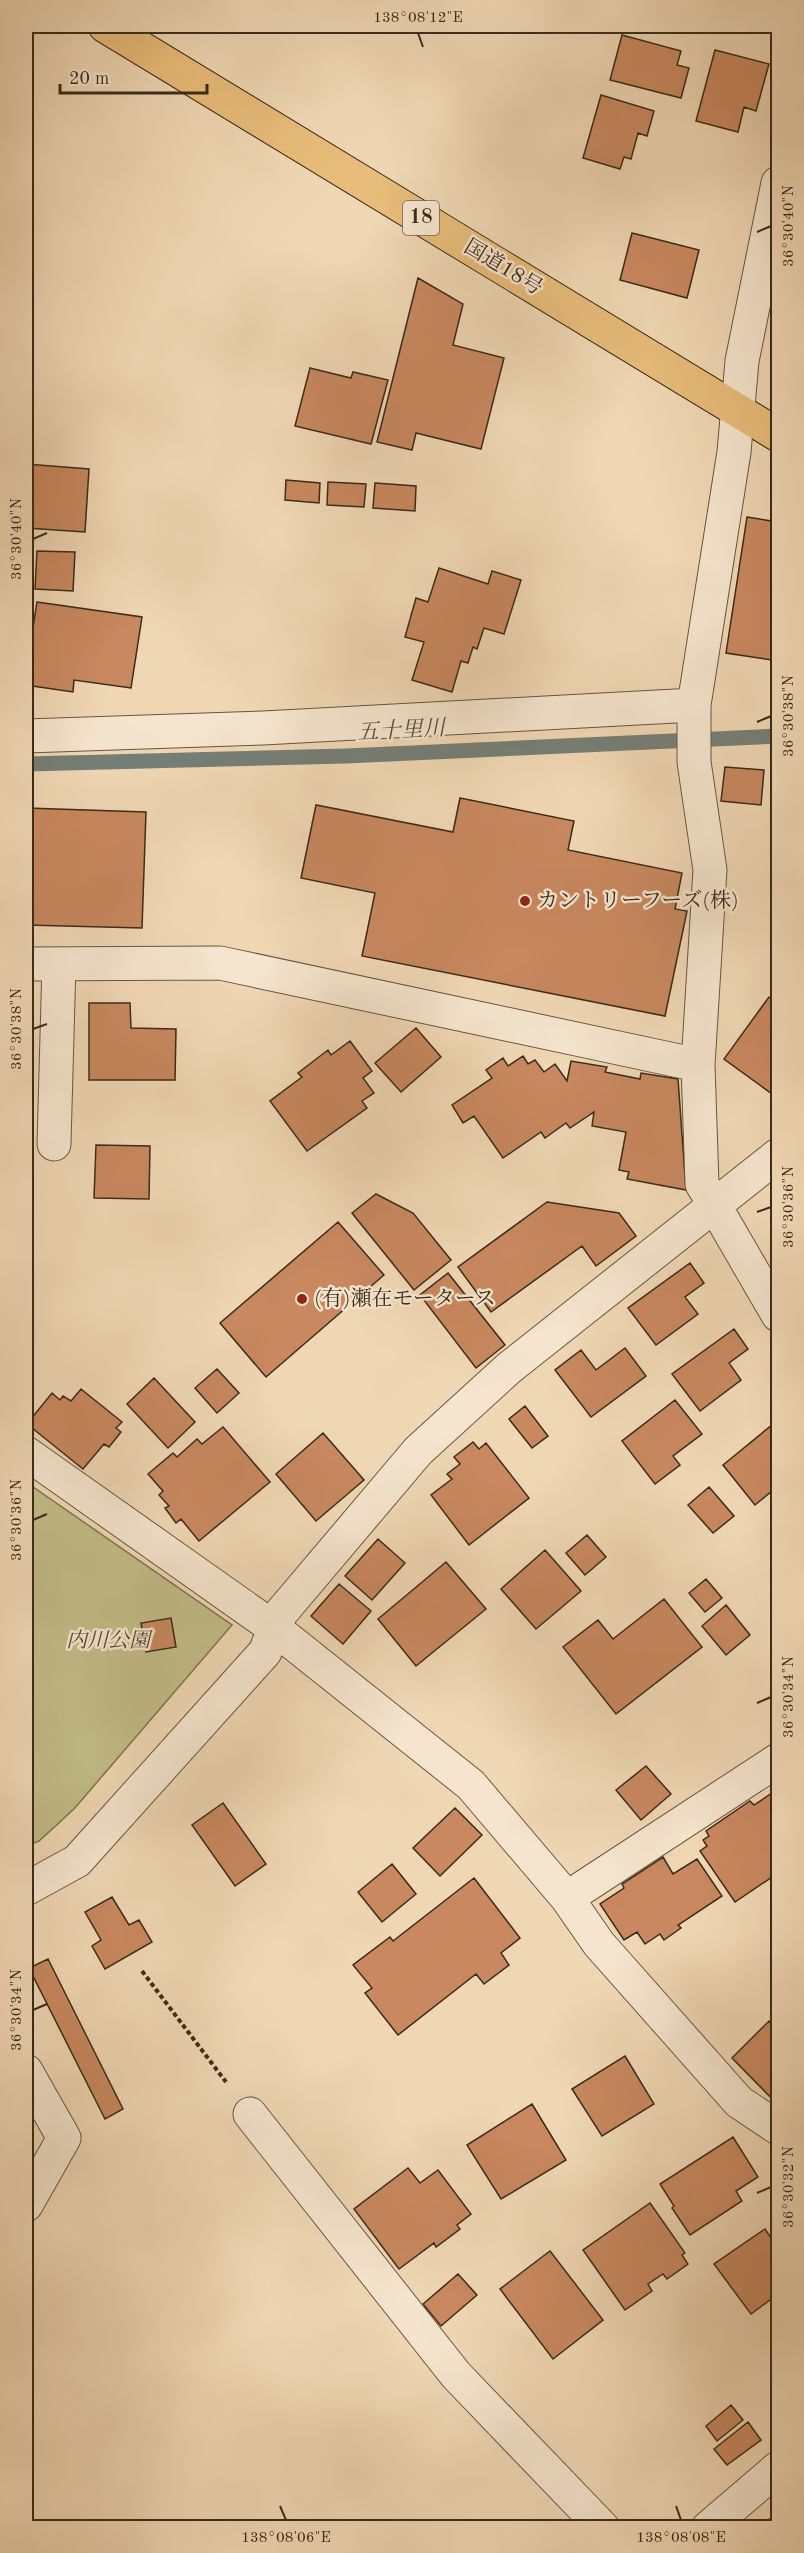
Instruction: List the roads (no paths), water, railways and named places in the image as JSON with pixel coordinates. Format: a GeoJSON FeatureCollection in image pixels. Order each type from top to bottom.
{"type":"FeatureCollection","features":[{"type":"Feature","properties":{"kind":"highway","name":"国道18号"},"geometry":{"type":"LineString","coordinates":[[105,26],[778,435]]}},
{"type":"Feature","properties":{"kind":"street"},"geometry":{"type":"LineString","coordinates":[[778,183],[742,361],[734,452],[694,710],[694,762],[710,870],[698,1065],[702,1184],[778,1315]]}},
{"type":"Feature","properties":{"kind":"street"},"geometry":{"type":"LineString","coordinates":[[26,736],[694,710]]}},
{"type":"Feature","properties":{"kind":"street"},"geometry":{"type":"LineString","coordinates":[[26,964],[220,963],[698,1065]]}},
{"type":"Feature","properties":{"kind":"street"},"geometry":{"type":"LineString","coordinates":[[54,1144],[59,964]]}},
{"type":"Feature","properties":{"kind":"street"},"geometry":{"type":"LineString","coordinates":[[26,1889],[77,1862],[265,1652],[281,1613],[418,1451],[509,1368],[778,1155]]}},
{"type":"Feature","properties":{"kind":"street"},"geometry":{"type":"LineString","coordinates":[[26,1453],[274,1628],[471,1785],[567,1898],[599,1944],[739,2102],[778,2128]]}},
{"type":"Feature","properties":{"kind":"street"},"geometry":{"type":"LineString","coordinates":[[567,1898],[778,1760]]}},
{"type":"Feature","properties":{"kind":"street"},"geometry":{"type":"LineString","coordinates":[[26,2071],[64,2138],[26,2205]]}},
{"type":"Feature","properties":{"kind":"street"},"geometry":{"type":"LineString","coordinates":[[250,2114],[456,2375],[603,2528]]}},
{"type":"Feature","properties":{"kind":"street"},"geometry":{"type":"LineString","coordinates":[[708,2528],[778,2468]]}},
{"type":"Feature","properties":{"kind":"waterway","name":"五十里川"},"geometry":{"type":"LineString","coordinates":[[26,764],[346,756],[778,736]]}},
{"type":"Feature","properties":{"kind":"place","name":"カントリーフーズ(株)"},"geometry":{"type":"Point","coordinates":[525,901]}},
{"type":"Feature","properties":{"kind":"place","name":"(有)瀬在モータース"},"geometry":{"type":"Point","coordinates":[302,1299]}},
{"type":"Feature","properties":{"kind":"park label","name":"内川公園"},"geometry":{"type":"Point","coordinates":[108,1641]}}]}
